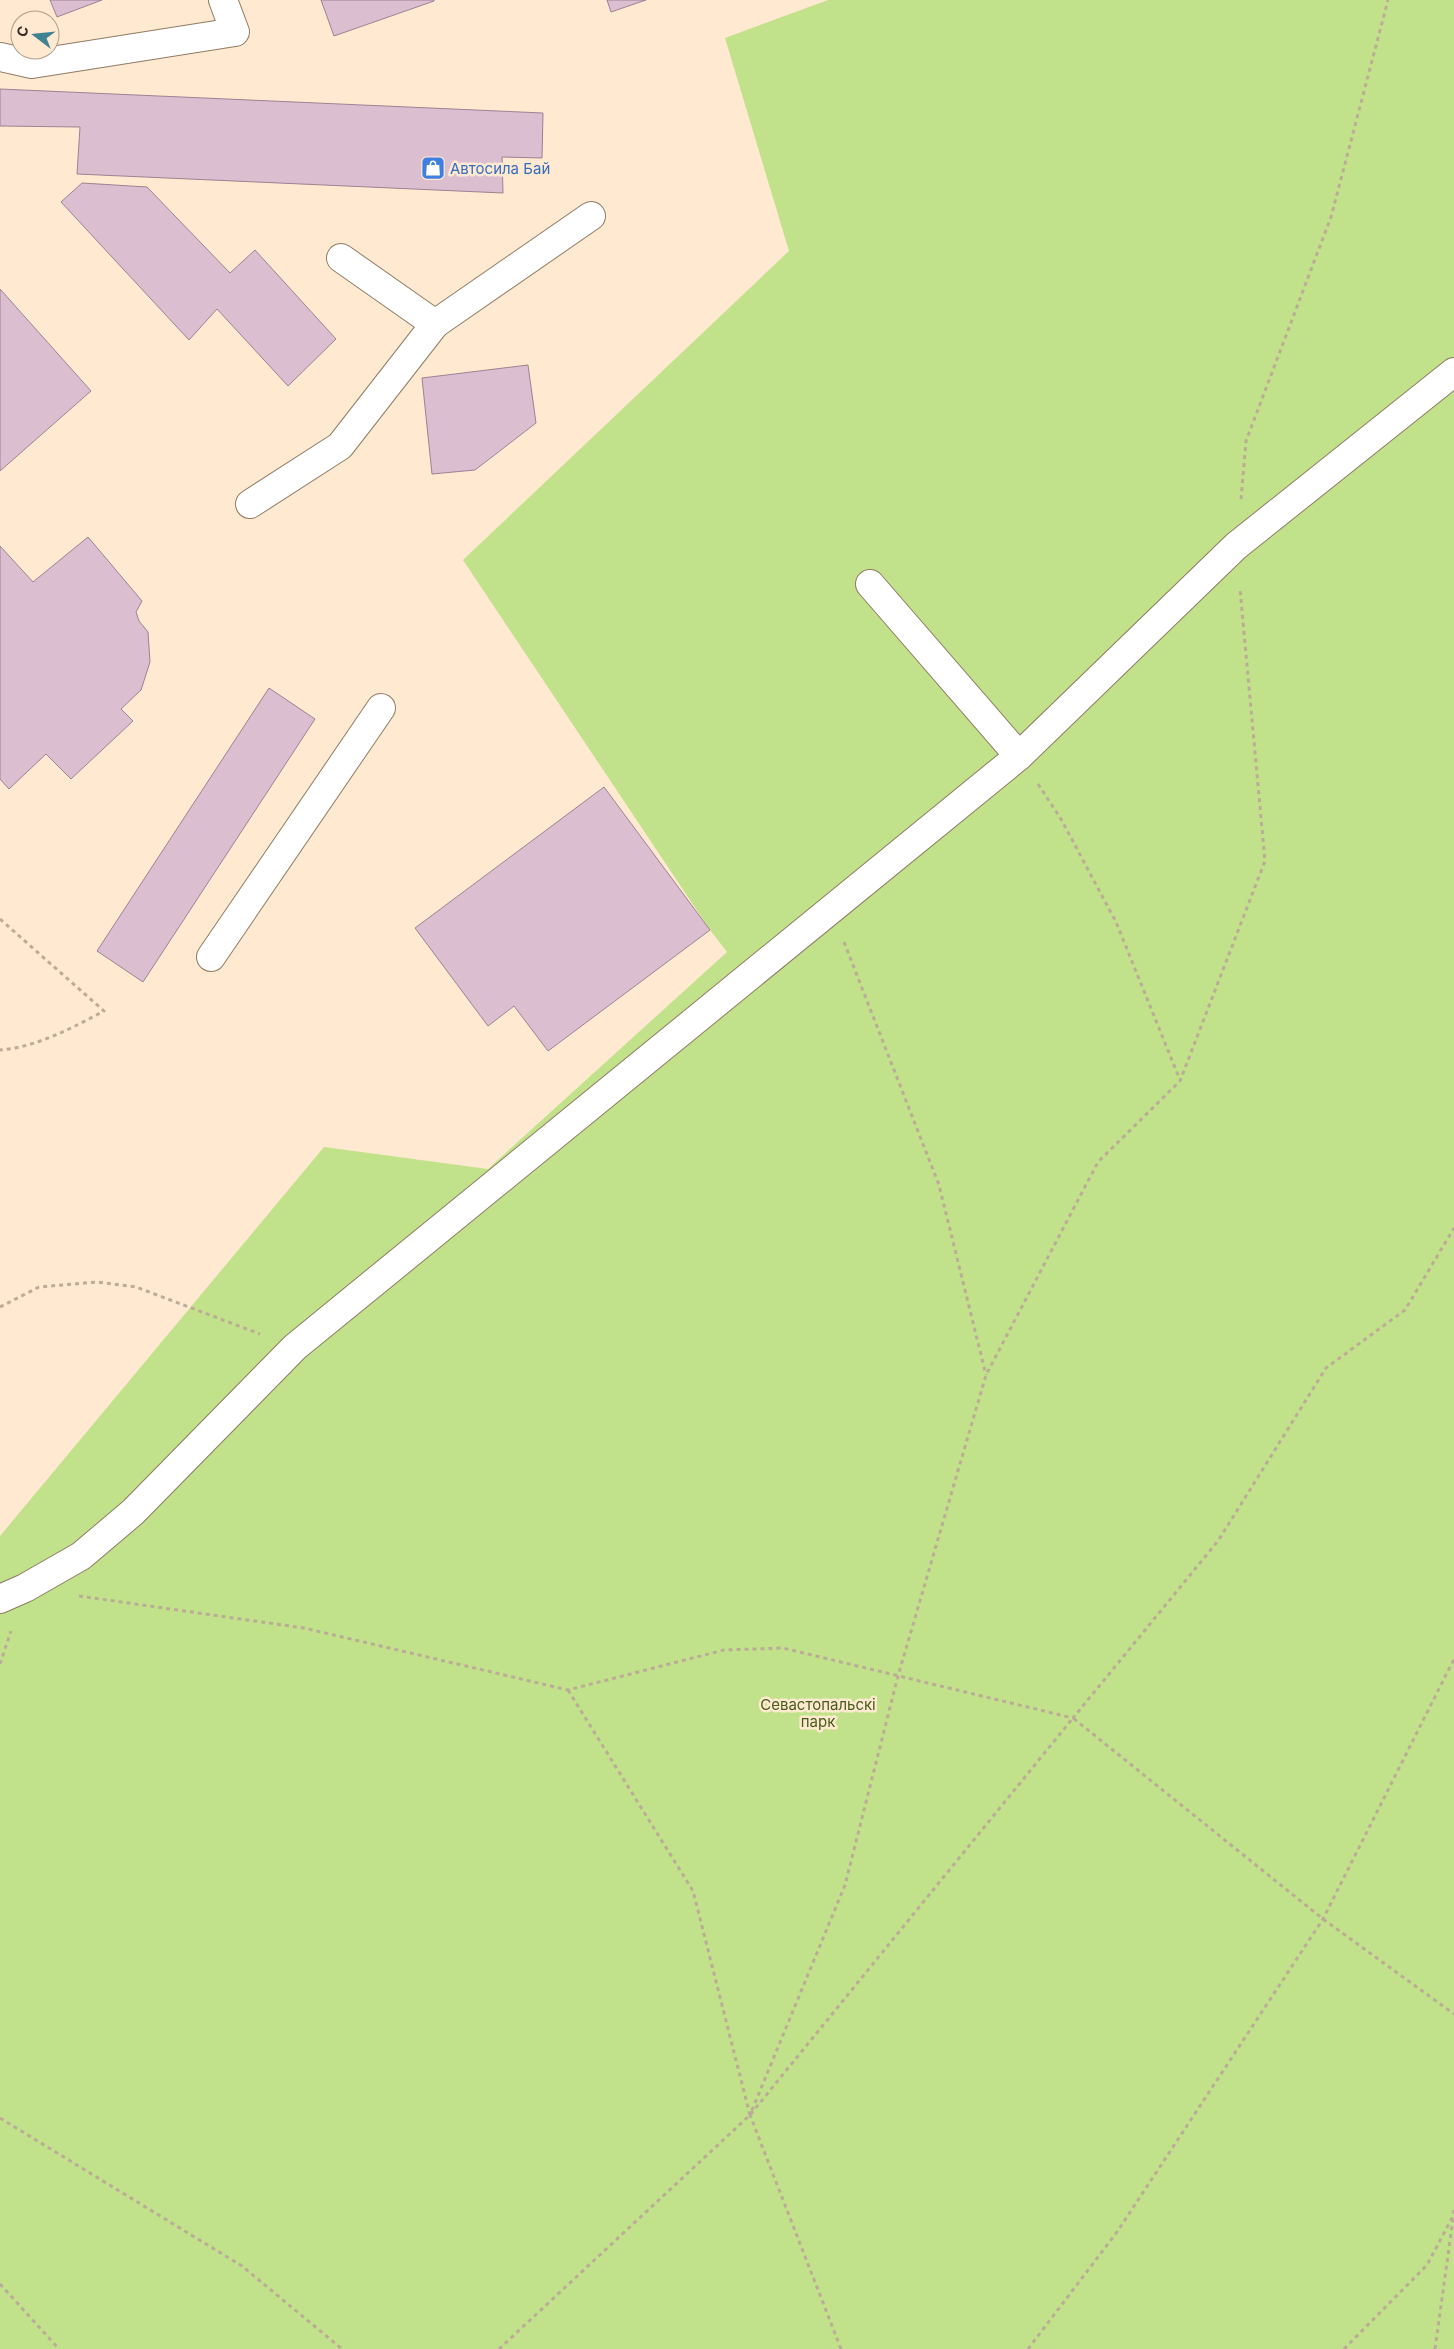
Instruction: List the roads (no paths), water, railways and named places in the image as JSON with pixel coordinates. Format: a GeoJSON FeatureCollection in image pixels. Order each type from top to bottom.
{"type":"FeatureCollection","features":[{"type":"Feature","properties":{"kind":"lane"},"geometry":{"type":"LineString","coordinates":[[0,57],[32,64],[235,32],[223,0]]}},
{"type":"Feature","properties":{"kind":"lane"},"geometry":{"type":"LineString","coordinates":[[250,504],[340,446],[435,324],[591,216]]}},
{"type":"Feature","properties":{"kind":"lane"},"geometry":{"type":"LineString","coordinates":[[341,258],[435,324]]}},
{"type":"Feature","properties":{"kind":"lane"},"geometry":{"type":"LineString","coordinates":[[0,1599],[25,1588],[81,1556],[133,1512],[295,1347],[1019,756],[1236,546],[1454,372]]}},
{"type":"Feature","properties":{"kind":"lane"},"geometry":{"type":"LineString","coordinates":[[870,584],[1019,756]]}},
{"type":"Feature","properties":{"kind":"lane"},"geometry":{"type":"LineString","coordinates":[[211,957],[381,708]]}},
{"type":"Feature","properties":{"kind":"place","name":"Автосила Бай"},"geometry":{"type":"Point","coordinates":[433,168]}},
{"type":"Feature","properties":{"kind":"park label","name":"Севастопальскі парк"},"geometry":{"type":"Point","coordinates":[818,1712]}}]}
